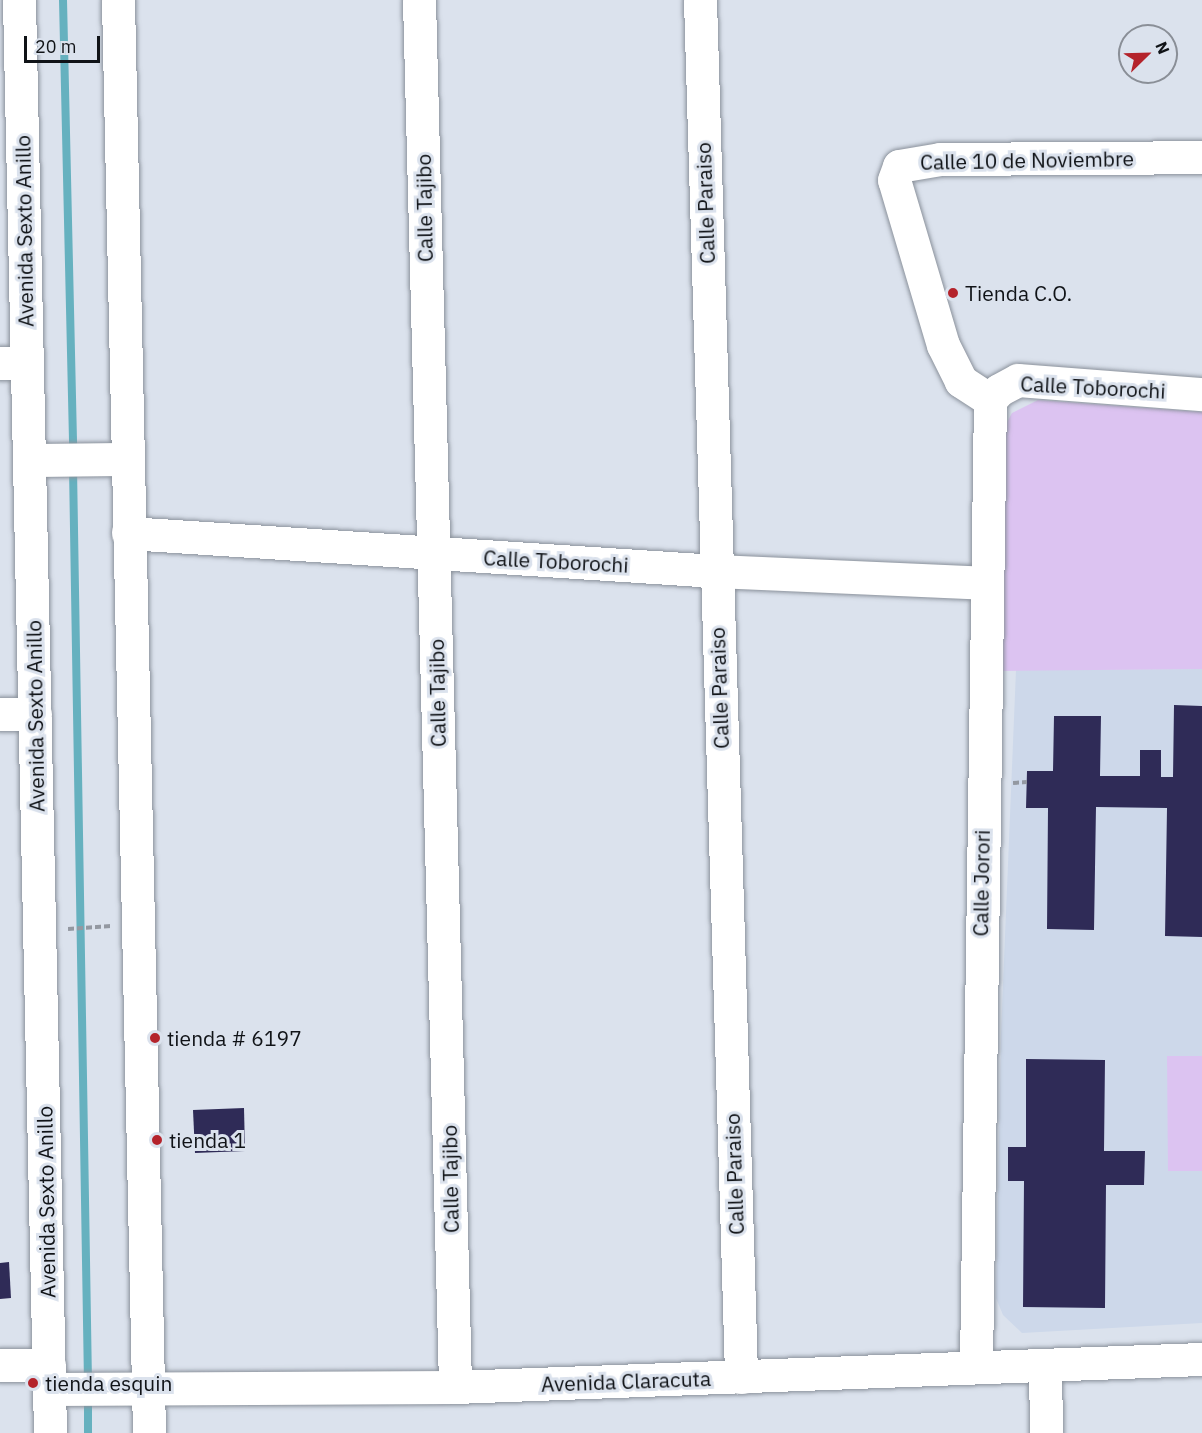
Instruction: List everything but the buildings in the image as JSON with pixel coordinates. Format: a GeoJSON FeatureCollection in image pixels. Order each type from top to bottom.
{"type":"FeatureCollection","features":[{"type":"Feature","properties":{"kind":"street","name":"Avenida Sexto Anillo"},"geometry":{"type":"LineString","coordinates":[[20,0],[10,59],[14,363],[43,460],[35,714],[50,1433]]}},
{"type":"Feature","properties":{"kind":"street"},"geometry":{"type":"LineString","coordinates":[[118,0],[126,459],[149,1433]]}},
{"type":"Feature","properties":{"kind":"street","name":"Calle Tajibo"},"geometry":{"type":"LineString","coordinates":[[419,0],[455,1387]]}},
{"type":"Feature","properties":{"kind":"street","name":"Calle Paraiso"},"geometry":{"type":"LineString","coordinates":[[700,0],[715,571],[741,1377]]}},
{"type":"Feature","properties":{"kind":"street","name":"Calle 10 de Noviembre"},"geometry":{"type":"LineString","coordinates":[[990,400],[961,381],[943,345],[894,180],[900,166],[940,159],[1202,157]]}},
{"type":"Feature","properties":{"kind":"street","name":"Calle Toborochi"},"geometry":{"type":"LineString","coordinates":[[990,400],[1018,380],[1202,394]]}},
{"type":"Feature","properties":{"kind":"street","name":"Calle Jorori"},"geometry":{"type":"LineString","coordinates":[[976,1365],[985,583],[990,400]]}},
{"type":"Feature","properties":{"kind":"street"},"geometry":{"type":"LineString","coordinates":[[43,460],[126,459]]}},
{"type":"Feature","properties":{"kind":"street","name":"Calle Toborochi"},"geometry":{"type":"LineString","coordinates":[[128,533],[715,571],[985,583]]}},
{"type":"Feature","properties":{"kind":"street"},"geometry":{"type":"LineString","coordinates":[[0,714],[35,714]]}},
{"type":"Feature","properties":{"kind":"street","name":"Avenida Claracuta"},"geometry":{"type":"LineString","coordinates":[[0,1365],[50,1377],[149,1389],[455,1387],[741,1377],[976,1365],[1045,1367],[1202,1359]]}},
{"type":"Feature","properties":{"kind":"street"},"geometry":{"type":"LineString","coordinates":[[1045,1367],[1046,1433]]}},
{"type":"Feature","properties":{"kind":"path"},"geometry":{"type":"LineString","coordinates":[[66,929],[101,927]]}},
{"type":"Feature","properties":{"kind":"shaded area"},"geometry":{"type":"Polygon","coordinates":[[[1038,400],[1202,412],[1202,669],[1002,671],[1005,426],[1012,413],[1038,400]]]}},
{"type":"Feature","properties":{"kind":"shaded area"},"geometry":{"type":"Polygon","coordinates":[[[1202,669],[1202,1323],[1022,1333],[1003,1315],[996,1298],[1001,1034],[1016,670],[1202,669]]]}},
{"type":"Feature","properties":{"kind":"shaded area"},"geometry":{"type":"Polygon","coordinates":[[[1167,1056],[1202,1056],[1202,1171],[1168,1171],[1167,1056]]]}},
{"type":"Feature","properties":{"kind":"waterway"},"geometry":{"type":"LineString","coordinates":[[63,0],[73,453]]}},
{"type":"Feature","properties":{"kind":"waterway"},"geometry":{"type":"LineString","coordinates":[[73,468],[88,1383]]}},
{"type":"Feature","properties":{"kind":"waterway"},"geometry":{"type":"LineString","coordinates":[[88,1400],[88,1433]]}},
{"type":"Feature","properties":{"kind":"place","name":"Tienda C.O."},"geometry":{"type":"Point","coordinates":[953,293]}},
{"type":"Feature","properties":{"kind":"place","name":"tienda # 6197"},"geometry":{"type":"Point","coordinates":[155,1038]}},
{"type":"Feature","properties":{"kind":"place","name":"tienda 1"},"geometry":{"type":"Point","coordinates":[157,1140]}},
{"type":"Feature","properties":{"kind":"place","name":"tienda esquin"},"geometry":{"type":"Point","coordinates":[33,1383]}}]}
